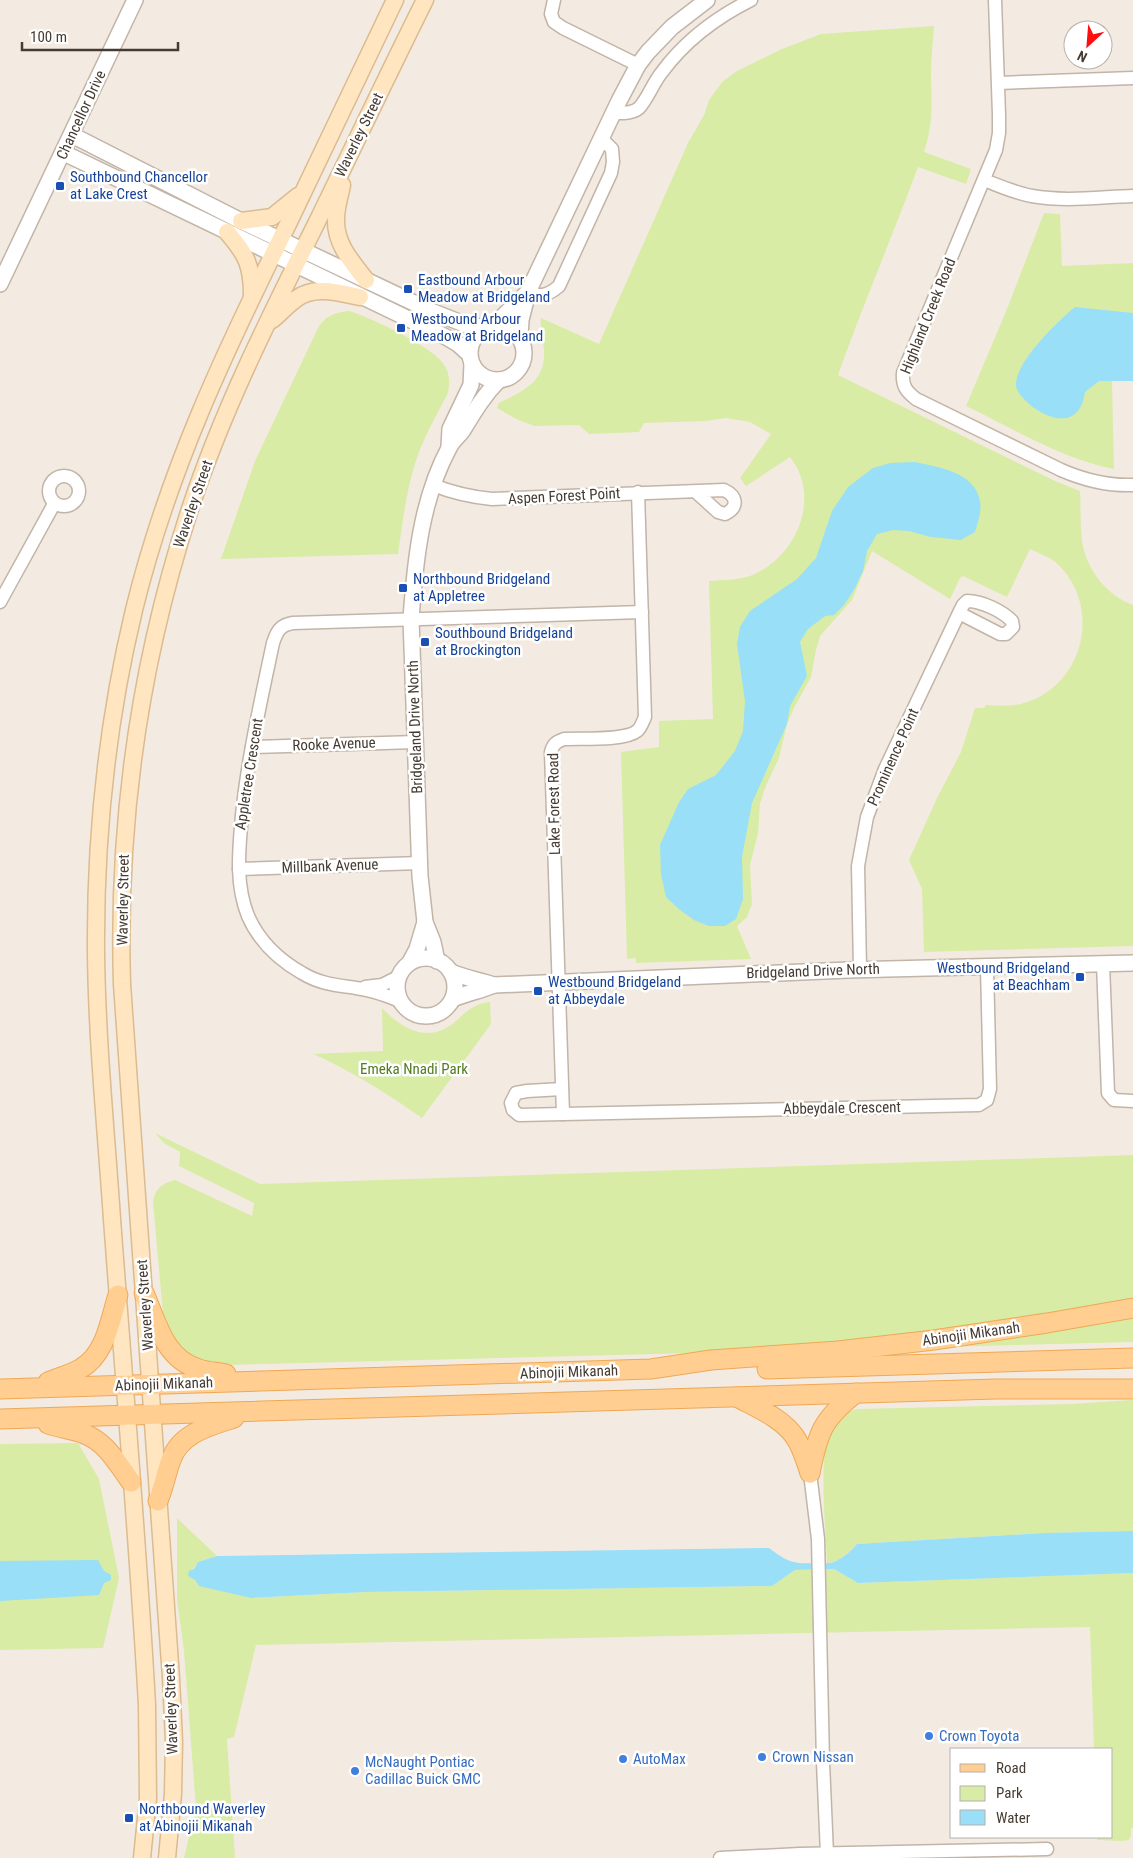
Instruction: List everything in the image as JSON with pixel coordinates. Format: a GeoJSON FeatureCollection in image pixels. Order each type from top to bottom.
{"type":"FeatureCollection","features":[{"type":"Feature","properties":{"kind":"main road","name":"Waverley Street"},"geometry":{"type":"LineString","coordinates":[[142,1855],[148,1798],[148,1723],[96,964],[98,856],[108,750],[130,627],[162,512],[193,428],[252,296],[395,0]]}},
{"type":"Feature","properties":{"kind":"main road","name":"Waverley Street"},"geometry":{"type":"LineString","coordinates":[[167,1858],[173,1794],[174,1742],[121,957],[124,842],[132,770],[150,657],[162,602],[191,507],[222,424],[268,323],[425,0]]}},
{"type":"Feature","properties":{"kind":"main road"},"geometry":{"type":"LineString","coordinates":[[344,166],[336,216],[336,228],[343,249],[366,280]]}},
{"type":"Feature","properties":{"kind":"main road"},"geometry":{"type":"LineString","coordinates":[[241,221],[272,217],[303,192]]}},
{"type":"Feature","properties":{"kind":"main road"},"geometry":{"type":"LineString","coordinates":[[227,232],[248,260],[252,296]]}},
{"type":"Feature","properties":{"kind":"main road"},"geometry":{"type":"LineString","coordinates":[[268,323],[295,300],[308,293],[324,291],[360,297]]}},
{"type":"Feature","properties":{"kind":"main road"},"geometry":{"type":"LineString","coordinates":[[144,1293],[162,1338],[176,1357],[198,1369],[256,1381]]}},
{"type":"Feature","properties":{"kind":"main road"},"geometry":{"type":"LineString","coordinates":[[30,1388],[70,1374],[82,1368],[93,1359],[104,1341],[118,1295]]}},
{"type":"Feature","properties":{"kind":"main road","name":"Abinojii Mikanah"},"geometry":{"type":"LineString","coordinates":[[0,1389],[651,1369],[711,1360],[838,1351],[943,1339],[1133,1308]]}},
{"type":"Feature","properties":{"kind":"main road"},"geometry":{"type":"LineString","coordinates":[[651,1369],[740,1370],[1133,1358]]}},
{"type":"Feature","properties":{"kind":"main road"},"geometry":{"type":"LineString","coordinates":[[1027,1389],[1082,1379],[1133,1377]]}},
{"type":"Feature","properties":{"kind":"main road","name":"Abinojii Mikanah"},"geometry":{"type":"LineString","coordinates":[[0,1419],[856,1393],[1027,1389],[1133,1389]]}},
{"type":"Feature","properties":{"kind":"main road"},"geometry":{"type":"LineString","coordinates":[[810,1473],[816,1445],[824,1425],[842,1404],[856,1393]]}},
{"type":"Feature","properties":{"kind":"main road"},"geometry":{"type":"LineString","coordinates":[[736,1397],[773,1417],[791,1432],[800,1446],[810,1473]]}},
{"type":"Feature","properties":{"kind":"main road"},"geometry":{"type":"LineString","coordinates":[[158,1502],[170,1462],[178,1445],[203,1429],[254,1411]]}},
{"type":"Feature","properties":{"kind":"main road"},"geometry":{"type":"LineString","coordinates":[[30,1418],[81,1432],[93,1438],[112,1454],[131,1482]]}},
{"type":"Feature","properties":{"kind":"street","name":"Chancellor Drive"},"geometry":{"type":"LineString","coordinates":[[0,283],[136,0]]}},
{"type":"Feature","properties":{"kind":"street"},"geometry":{"type":"LineString","coordinates":[[554,0],[550,14],[554,22],[638,65]]}},
{"type":"Feature","properties":{"kind":"street"},"geometry":{"type":"LineString","coordinates":[[72,136],[241,221],[276,247],[296,265],[446,338],[471,359],[485,377],[499,380],[511,377],[520,368],[525,352],[520,338],[521,320],[528,292],[613,113],[638,65],[672,27],[707,0]]}},
{"type":"Feature","properties":{"kind":"street"},"geometry":{"type":"LineString","coordinates":[[613,113],[631,112],[638,108],[675,55],[728,11],[751,0]]}},
{"type":"Feature","properties":{"kind":"street","name":"Highland Creek Road"},"geometry":{"type":"LineString","coordinates":[[995,0],[999,133],[996,150],[903,373],[902,382],[905,390],[916,399],[1060,470],[1081,479],[1119,486],[1133,486]]}},
{"type":"Feature","properties":{"kind":"street"},"geometry":{"type":"LineString","coordinates":[[998,83],[1133,78]]}},
{"type":"Feature","properties":{"kind":"street"},"geometry":{"type":"LineString","coordinates":[[528,292],[537,296],[549,294],[559,286],[611,172],[613,162],[612,149],[602,139]]}},
{"type":"Feature","properties":{"kind":"street"},"geometry":{"type":"LineString","coordinates":[[64,153],[227,232],[276,247],[303,250],[431,311],[463,324],[474,327],[506,327],[520,338]]}},
{"type":"Feature","properties":{"kind":"street"},"geometry":{"type":"LineString","coordinates":[[984,180],[1015,192],[1033,196],[1061,198],[1133,196]]}},
{"type":"Feature","properties":{"kind":"street"},"geometry":{"type":"LineString","coordinates":[[471,359],[473,340],[478,332],[491,326],[528,292]]}},
{"type":"Feature","properties":{"kind":"street","name":"Bridgeland Drive North"},"geometry":{"type":"LineString","coordinates":[[437,961],[433,942],[425,922],[420,863],[411,619],[416,558],[427,504],[449,446],[450,429],[471,385],[471,359]]}},
{"type":"Feature","properties":{"kind":"street","name":"Bridgeland Drive North"},"geometry":{"type":"LineString","coordinates":[[449,446],[460,435],[483,396],[499,380]]}},
{"type":"Feature","properties":{"kind":"street","name":"Aspen Forest Point"},"geometry":{"type":"LineString","coordinates":[[434,485],[466,496],[492,499],[638,492],[696,492]]}},
{"type":"Feature","properties":{"kind":"street","name":"Lake Forest Road"},"geometry":{"type":"LineString","coordinates":[[558,981],[551,752],[552,746],[564,739],[623,736],[637,731],[643,723],[645,717],[638,492]]}},
{"type":"Feature","properties":{"kind":"street"},"geometry":{"type":"LineString","coordinates":[[0,602],[5,582],[54,504]]}},
{"type":"Feature","properties":{"kind":"street"},"geometry":{"type":"LineString","coordinates":[[411,619],[642,612]]}},
{"type":"Feature","properties":{"kind":"street","name":"Prominence Point"},"geometry":{"type":"LineString","coordinates":[[860,969],[858,866],[867,818],[885,769],[959,614]]}},
{"type":"Feature","properties":{"kind":"street","name":"Appletree Crescent"},"geometry":{"type":"LineString","coordinates":[[400,1001],[389,996],[358,988],[332,986],[316,981],[283,961],[269,948],[257,934],[248,916],[242,896],[239,869],[239,841],[252,748],[273,643],[278,629],[293,623],[411,619]]}},
{"type":"Feature","properties":{"kind":"street","name":"Rooke Avenue"},"geometry":{"type":"LineString","coordinates":[[252,748],[416,742]]}},
{"type":"Feature","properties":{"kind":"street","name":"Millbank Avenue"},"geometry":{"type":"LineString","coordinates":[[239,869],[420,863]]}},
{"type":"Feature","properties":{"kind":"street","name":"Bridgeland Drive North"},"geometry":{"type":"LineString","coordinates":[[410,962],[417,949],[425,922]]}},
{"type":"Feature","properties":{"kind":"street"},"geometry":{"type":"LineString","coordinates":[[428,958],[437,961],[447,967],[454,981],[453,999],[442,1012],[427,1017],[411,1013],[400,1001],[396,989],[401,971],[410,962],[419,959],[428,958]]}},
{"type":"Feature","properties":{"kind":"street","name":"Bridgeland Drive North"},"geometry":{"type":"LineString","coordinates":[[453,999],[462,995],[480,992],[494,985],[558,981],[860,969],[1133,963]]}},
{"type":"Feature","properties":{"kind":"street"},"geometry":{"type":"LineString","coordinates":[[1103,964],[1108,1093],[1114,1100],[1133,1101]]}},
{"type":"Feature","properties":{"kind":"street","name":"Abbeydale Crescent"},"geometry":{"type":"LineString","coordinates":[[562,1089],[516,1094],[512,1102],[513,1110],[519,1115],[979,1106],[987,1100],[990,1089],[987,967]]}},
{"type":"Feature","properties":{"kind":"street","name":"Bridgeland Drive North"},"geometry":{"type":"LineString","coordinates":[[450,972],[494,985]]}},
{"type":"Feature","properties":{"kind":"street","name":"Appletree Crescent"},"geometry":{"type":"LineString","coordinates":[[358,988],[382,985],[398,977]]}},
{"type":"Feature","properties":{"kind":"street"},"geometry":{"type":"LineString","coordinates":[[558,981],[563,1114]]}},
{"type":"Feature","properties":{"kind":"street"},"geometry":{"type":"LineString","coordinates":[[810,1473],[818,1539],[827,1854]]}},
{"type":"Feature","properties":{"kind":"street"},"geometry":{"type":"LineString","coordinates":[[720,1858],[1047,1850]]}},
{"type":"Feature","properties":{"kind":"green space"},"geometry":{"type":"Polygon","coordinates":[[[934,26],[931,66],[931,122],[924,152],[971,169],[966,184],[918,167],[838,375],[1055,481],[1080,491],[1082,541],[1088,562],[1106,588],[1133,605],[1133,946],[924,952],[922,889],[909,860],[937,798],[961,752],[975,708],[984,708],[986,705],[1007,706],[1022,704],[1047,692],[1063,677],[1075,659],[1081,639],[1082,618],[1078,597],[1069,578],[1054,561],[1030,549],[1007,597],[963,576],[960,578],[950,599],[872,551],[852,600],[820,636],[811,677],[787,724],[779,758],[760,804],[758,833],[750,865],[752,904],[747,917],[737,926],[751,959],[636,963],[636,958],[627,959],[621,752],[659,747],[659,721],[713,719],[709,581],[739,579],[750,576],[770,565],[783,553],[800,523],[804,506],[804,489],[799,472],[790,457],[746,486],[740,478],[771,434],[750,422],[726,418],[706,421],[644,423],[639,432],[589,434],[579,425],[534,426],[516,419],[497,408],[499,403],[531,384],[541,370],[544,361],[544,350],[541,318],[599,344],[688,143],[704,115],[709,100],[723,81],[737,71],[782,49],[821,34],[934,26]]]}},
{"type":"Feature","properties":{"kind":"green space"},"geometry":{"type":"Polygon","coordinates":[[[1044,213],[1060,214],[1062,266],[1133,263],[1133,381],[1112,381],[1114,469],[1057,451],[966,406],[1007,309],[1044,213]]]}},
{"type":"Feature","properties":{"kind":"green space"},"geometry":{"type":"Polygon","coordinates":[[[349,311],[384,325],[437,356],[448,374],[448,393],[422,445],[411,477],[398,554],[221,559],[255,461],[318,328],[331,315],[349,311]]]}},
{"type":"Feature","properties":{"kind":"green space","name":"Emeka Nnadi Park"},"geometry":{"type":"Polygon","coordinates":[[[490,1002],[491,1024],[422,1118],[369,1083],[313,1054],[383,1051],[382,1008],[399,1023],[408,1028],[417,1032],[427,1033],[447,1028],[472,1008],[490,1002]]]}},
{"type":"Feature","properties":{"kind":"green space"},"geometry":{"type":"Polygon","coordinates":[[[155,1133],[260,1184],[1133,1155],[1133,1342],[227,1365],[201,1361],[193,1359],[182,1351],[170,1333],[163,1314],[154,1197],[160,1187],[175,1180],[252,1216],[254,1203],[179,1166],[180,1152],[164,1143],[155,1133]]]}},
{"type":"Feature","properties":{"kind":"green space"},"geometry":{"type":"Polygon","coordinates":[[[1133,1400],[1133,1531],[1044,1533],[857,1544],[840,1559],[827,1563],[824,1514],[824,1457],[826,1442],[830,1430],[835,1423],[849,1412],[857,1409],[1071,1404],[1133,1400]]]}},
{"type":"Feature","properties":{"kind":"green space"},"geometry":{"type":"Polygon","coordinates":[[[78,1443],[99,1479],[119,1578],[103,1648],[0,1650],[0,1444],[78,1443]]]}},
{"type":"Feature","properties":{"kind":"green space"},"geometry":{"type":"Polygon","coordinates":[[[177,1518],[217,1556],[198,1562],[188,1576],[227,1592],[251,1598],[366,1592],[772,1586],[795,1570],[834,1569],[858,1583],[1133,1573],[1133,1828],[1131,1828],[1129,1840],[1097,1840],[1097,1838],[1113,1838],[1113,1748],[1094,1748],[1090,1627],[256,1645],[234,1737],[227,1739],[235,1858],[184,1858],[196,1808],[184,1651],[177,1599],[177,1518]]]}},
{"type":"Feature","properties":{"kind":"water"},"geometry":{"type":"Polygon","coordinates":[[[1075,307],[1133,313],[1133,381],[1099,381],[1085,392],[1080,408],[1071,417],[1059,418],[1035,409],[1018,392],[1016,385],[1018,375],[1030,354],[1048,332],[1075,307]]]}},
{"type":"Feature","properties":{"kind":"water"},"geometry":{"type":"Polygon","coordinates":[[[915,462],[944,469],[963,477],[971,483],[977,491],[980,501],[975,532],[961,540],[931,537],[909,531],[893,530],[877,534],[867,551],[863,571],[844,605],[834,615],[825,616],[808,629],[800,642],[807,676],[790,706],[787,724],[752,803],[742,857],[743,899],[736,919],[725,926],[709,926],[694,920],[666,897],[661,874],[660,845],[679,802],[688,789],[716,775],[735,751],[743,731],[745,701],[737,644],[740,627],[750,611],[797,579],[816,558],[832,511],[848,487],[873,468],[890,463],[915,462]]]}},
{"type":"Feature","properties":{"kind":"water"},"geometry":{"type":"Polygon","coordinates":[[[1133,1531],[1133,1573],[858,1583],[834,1569],[795,1570],[772,1586],[366,1592],[251,1598],[199,1586],[195,1580],[188,1576],[189,1571],[194,1569],[198,1562],[217,1556],[769,1548],[793,1562],[828,1563],[842,1558],[857,1544],[1044,1533],[1133,1531]]]}},
{"type":"Feature","properties":{"kind":"water"},"geometry":{"type":"Polygon","coordinates":[[[98,1560],[104,1571],[111,1575],[111,1580],[104,1583],[99,1595],[0,1601],[0,1561],[98,1560]]]}},
{"type":"Feature","properties":{"kind":"place","name":"Southbound Chancellor at Lake Crest"},"geometry":{"type":"Point","coordinates":[60,186]}},
{"type":"Feature","properties":{"kind":"place","name":"Eastbound Arbour Meadow at Bridgeland"},"geometry":{"type":"Point","coordinates":[408,289]}},
{"type":"Feature","properties":{"kind":"place","name":"Westbound Arbour Meadow at Bridgeland"},"geometry":{"type":"Point","coordinates":[401,328]}},
{"type":"Feature","properties":{"kind":"place","name":"Northbound Bridgeland at Appletree"},"geometry":{"type":"Point","coordinates":[403,588]}},
{"type":"Feature","properties":{"kind":"place","name":"Southbound Bridgeland at Brockington"},"geometry":{"type":"Point","coordinates":[425,642]}},
{"type":"Feature","properties":{"kind":"place","name":"Westbound Bridgeland at Beachham"},"geometry":{"type":"Point","coordinates":[1080,977]}},
{"type":"Feature","properties":{"kind":"place","name":"Westbound Bridgeland at Abbeydale"},"geometry":{"type":"Point","coordinates":[538,991]}},
{"type":"Feature","properties":{"kind":"place","name":"Crown Toyota"},"geometry":{"type":"Point","coordinates":[929,1736]}},
{"type":"Feature","properties":{"kind":"place","name":"Crown Nissan"},"geometry":{"type":"Point","coordinates":[762,1757]}},
{"type":"Feature","properties":{"kind":"place","name":"AutoMax"},"geometry":{"type":"Point","coordinates":[623,1759]}},
{"type":"Feature","properties":{"kind":"place","name":"McNaught Pontiac Cadillac Buick GMC"},"geometry":{"type":"Point","coordinates":[355,1771]}},
{"type":"Feature","properties":{"kind":"place","name":"Northbound Waverley at Abinojii Mikanah"},"geometry":{"type":"Point","coordinates":[129,1818]}}]}
